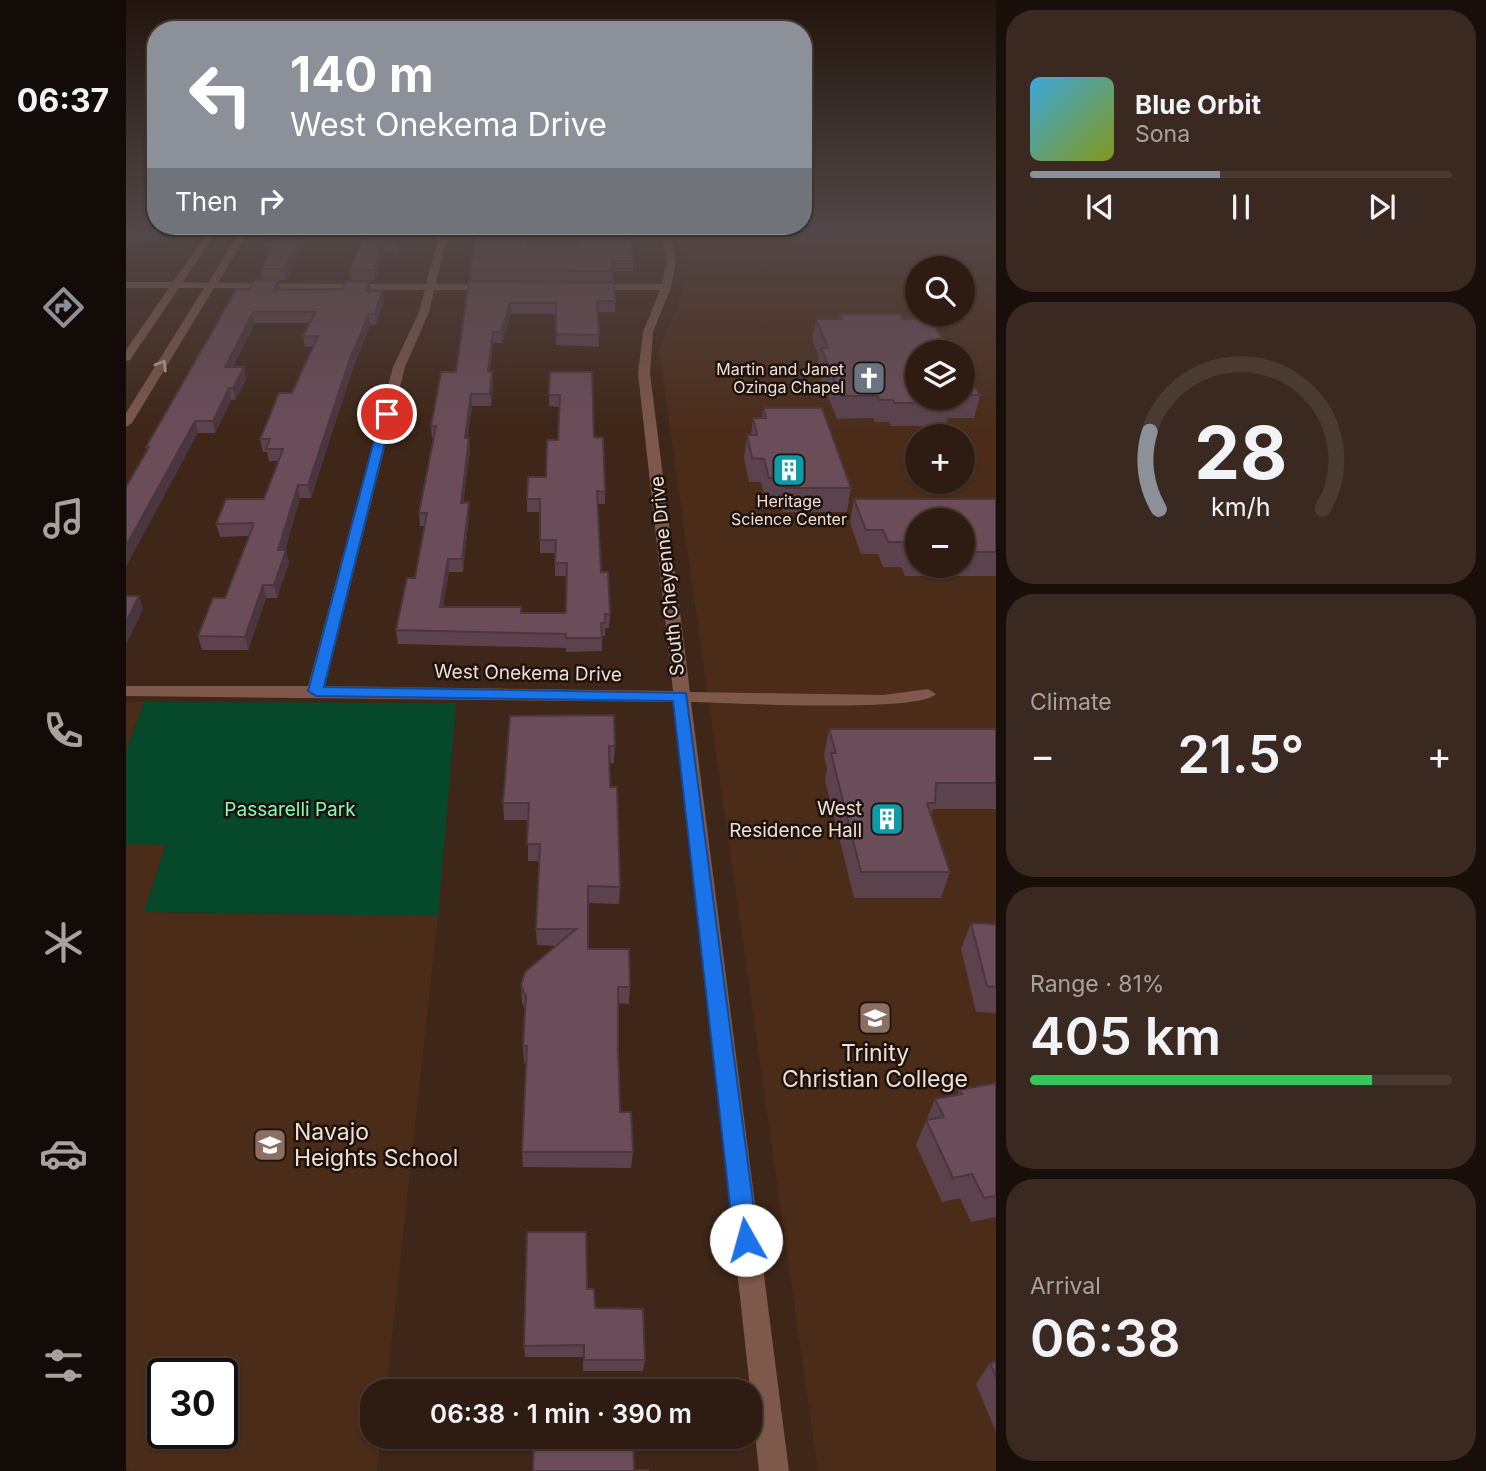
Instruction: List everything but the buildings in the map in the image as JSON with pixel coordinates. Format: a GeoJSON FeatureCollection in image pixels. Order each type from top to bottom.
{"type":"FeatureCollection","features":[{"type":"Feature","properties":{"kind":"street"},"geometry":{"type":"LineString","coordinates":[[126,358],[169,296]]}},
{"type":"Feature","properties":{"kind":"street"},"geometry":{"type":"LineString","coordinates":[[126,423],[204,296]]}},
{"type":"Feature","properties":{"kind":"street"},"geometry":{"type":"LineString","coordinates":[[316,691],[399,367],[429,296]]}},
{"type":"Feature","properties":{"kind":"street","name":"South Cheyenne Drive"},"geometry":{"type":"LineString","coordinates":[[663,296],[648,332],[644,373],[774,1471]]}},
{"type":"Feature","properties":{"kind":"street","name":"West Onekema Drive"},"geometry":{"type":"LineString","coordinates":[[126,691],[316,691],[883,700],[928,694]]}},
{"type":"Feature","properties":{"kind":"shaded area","name":"Trinity Christian College"},"geometry":{"type":"Polygon","coordinates":[[[680,296],[905,296],[905,326],[975,326],[975,296],[996,296],[996,1471],[818,1471],[659,351],[680,296]]]}},
{"type":"Feature","properties":{"kind":"shaded area"},"geometry":{"type":"Polygon","coordinates":[[[144,702],[126,751],[126,703],[144,702]]]}},
{"type":"Feature","properties":{"kind":"shaded area","name":"Navajo Heights School"},"geometry":{"type":"Polygon","coordinates":[[[126,844],[166,844],[145,912],[438,916],[387,1379],[360,1379],[360,1449],[380,1449],[377,1471],[130,1471],[126,1468],[126,844]]]}},
{"type":"Feature","properties":{"kind":"green space","name":"Passarelli Park"},"geometry":{"type":"Polygon","coordinates":[[[144,702],[456,703],[438,916],[144,912],[166,845],[126,844],[126,751],[144,702]]]}},
{"type":"Feature","properties":{"kind":"place","name":"Martin and Janet Ozinga Chapel"},"geometry":{"type":"Point","coordinates":[869,378]}},
{"type":"Feature","properties":{"kind":"place","name":"Heritage Science Center"},"geometry":{"type":"Point","coordinates":[789,470]}},
{"type":"Feature","properties":{"kind":"place","name":"West Residence Hall"},"geometry":{"type":"Point","coordinates":[887,819]}},
{"type":"Feature","properties":{"kind":"place","name":"Trinity Christian College"},"geometry":{"type":"Point","coordinates":[875,1018]}},
{"type":"Feature","properties":{"kind":"place","name":"Navajo Heights School"},"geometry":{"type":"Point","coordinates":[270,1145]}},
{"type":"Feature","properties":{"kind":"route"},"geometry":{"type":"LineString","coordinates":[[387,414],[316,691],[681,697],[746,1240]]}}]}
